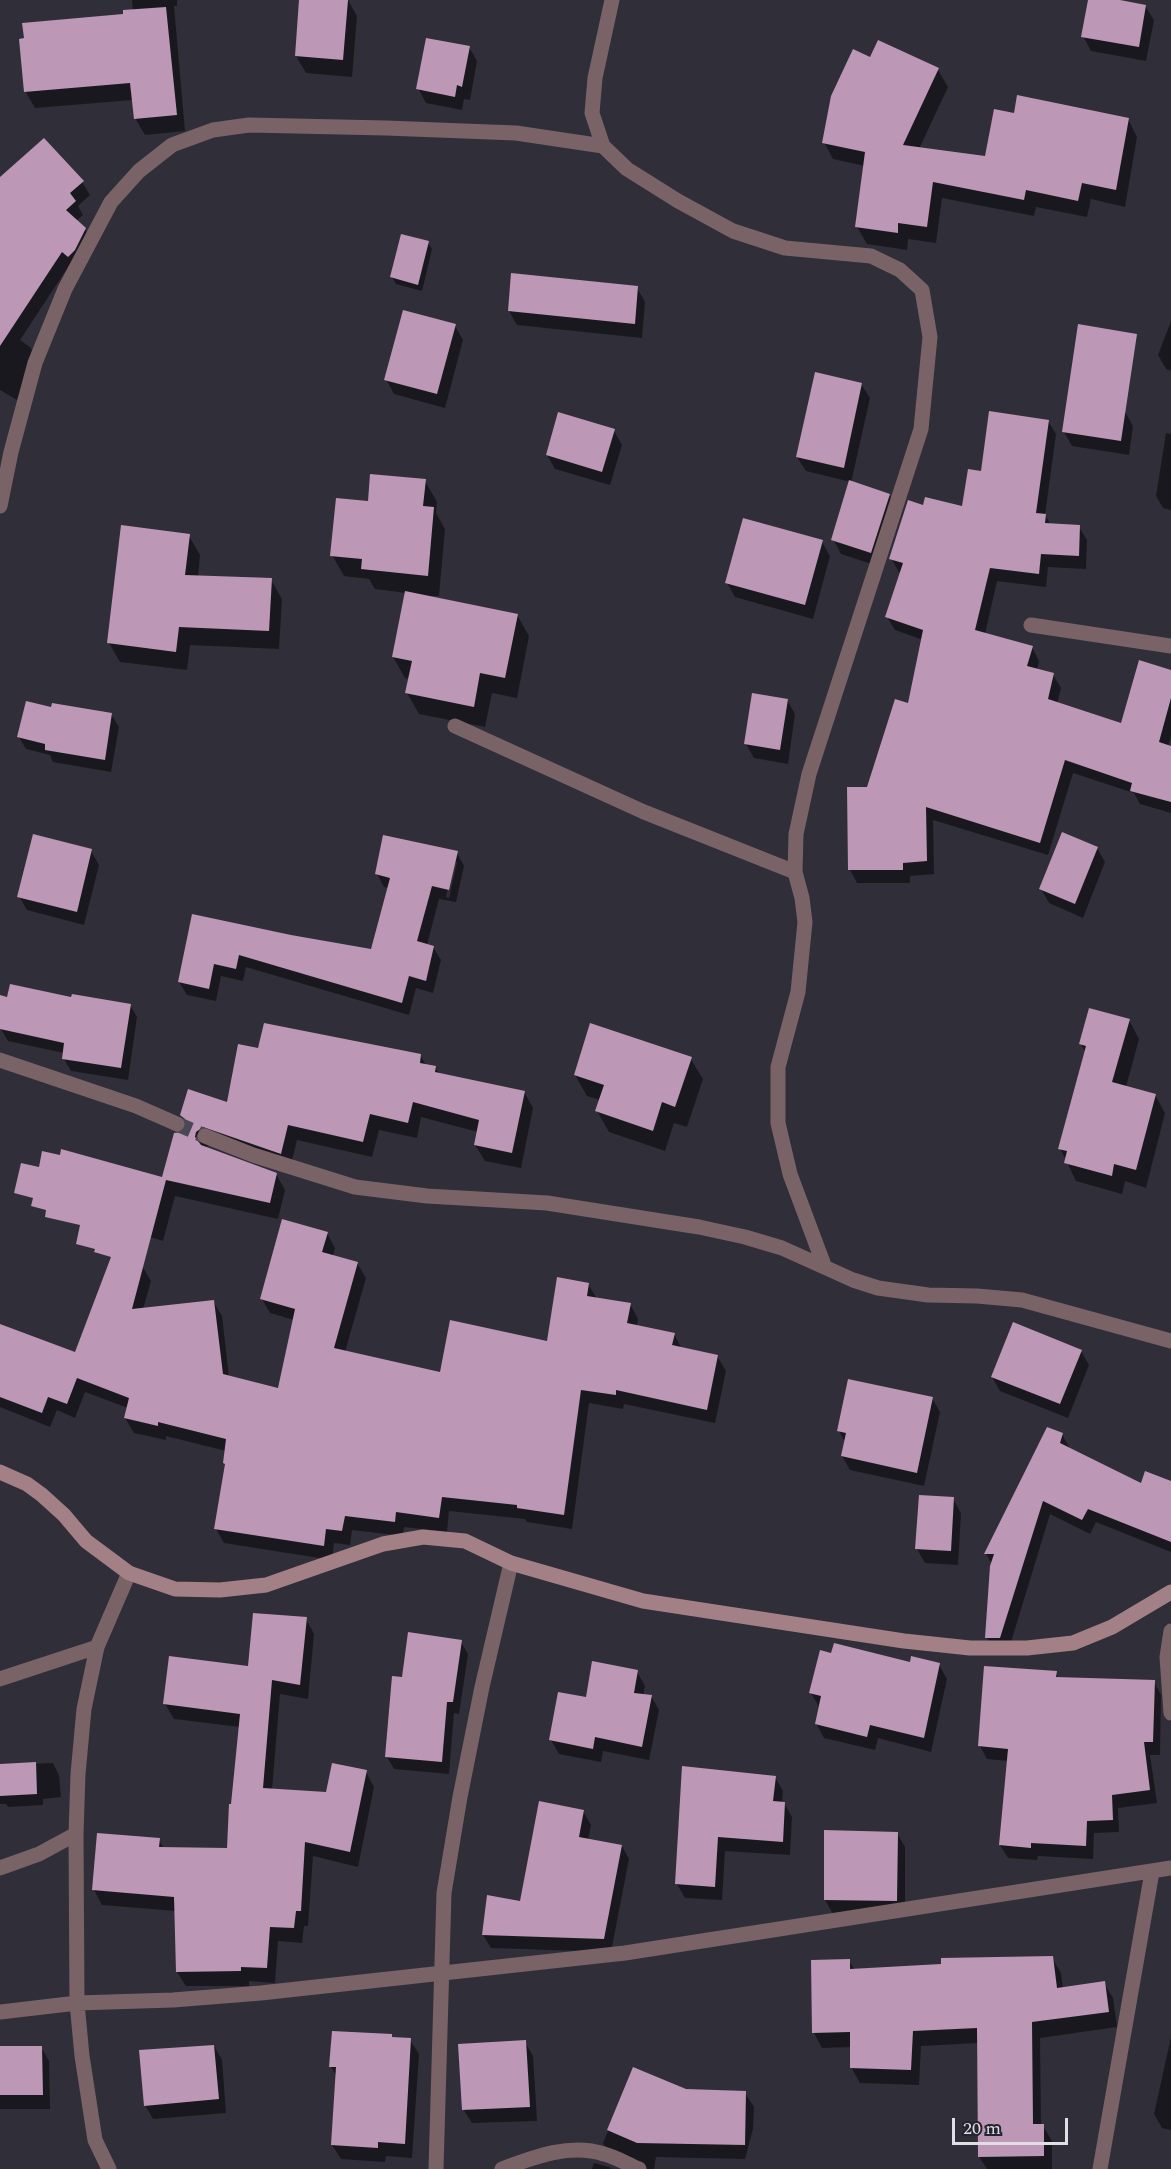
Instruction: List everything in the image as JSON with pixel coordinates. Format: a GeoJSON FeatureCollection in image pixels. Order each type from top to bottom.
{"type":"FeatureCollection","features":[{"type":"Feature","properties":{"kind":"street"},"geometry":{"type":"LineString","coordinates":[[612,0],[595,78],[592,113],[603,146],[627,169],[678,201],[733,231],[785,248],[871,256],[900,270],[922,290],[930,337],[921,429],[809,774],[796,834],[795,872],[805,922],[798,992],[778,1067],[778,1123],[789,1174],[824,1265]]}},
{"type":"Feature","properties":{"kind":"street"},"geometry":{"type":"LineString","coordinates":[[0,506],[11,452],[35,363],[65,289],[111,202],[139,171],[172,145],[213,130],[249,124],[516,133],[603,146]]}},
{"type":"Feature","properties":{"kind":"street"},"geometry":{"type":"LineString","coordinates":[[1031,625],[1171,646]]}},
{"type":"Feature","properties":{"kind":"street"},"geometry":{"type":"LineString","coordinates":[[455,726],[645,812],[795,872]]}},
{"type":"Feature","properties":{"kind":"street"},"geometry":{"type":"LineString","coordinates":[[0,1060],[136,1106],[177,1124]]}},
{"type":"Feature","properties":{"kind":"street"},"geometry":{"type":"LineString","coordinates":[[205,1136],[253,1155],[355,1187],[427,1196],[547,1203],[699,1227],[746,1237],[782,1248],[824,1265],[852,1280],[878,1288],[928,1295],[1022,1300],[1171,1341]]}},
{"type":"Feature","properties":{"kind":"street"},"geometry":{"type":"LineString","coordinates":[[0,1473],[27,1484],[42,1495],[64,1515],[86,1541],[129,1573],[175,1589],[220,1590],[266,1585],[382,1544],[423,1537],[465,1541],[511,1563],[643,1601],[892,1640],[970,1648],[1027,1648],[1072,1643],[1112,1627],[1171,1592]]}},
{"type":"Feature","properties":{"kind":"street"},"geometry":{"type":"LineString","coordinates":[[436,2169],[444,1893],[482,1687],[511,1563]]}},
{"type":"Feature","properties":{"kind":"street"},"geometry":{"type":"LineString","coordinates":[[109,2169],[95,2140],[82,2056],[77,2003],[75,1834],[84,1709],[97,1647],[129,1573]]}},
{"type":"Feature","properties":{"kind":"street"},"geometry":{"type":"LineString","coordinates":[[1171,1631],[1167,1657],[1171,1713]]}},
{"type":"Feature","properties":{"kind":"street"},"geometry":{"type":"LineString","coordinates":[[0,1678],[97,1647]]}},
{"type":"Feature","properties":{"kind":"street"},"geometry":{"type":"LineString","coordinates":[[0,1868],[39,1854],[75,1834]]}},
{"type":"Feature","properties":{"kind":"street"},"geometry":{"type":"LineString","coordinates":[[0,2012],[77,2003],[173,2000],[261,1993],[625,1953],[1171,1868]]}},
{"type":"Feature","properties":{"kind":"street"},"geometry":{"type":"LineString","coordinates":[[1101,2169],[1152,1872]]}},
{"type":"Feature","properties":{"kind":"street"},"geometry":{"type":"LineString","coordinates":[[502,2169],[534,2157],[568,2150],[603,2153],[639,2169]]}},
{"type":"Feature","properties":{"kind":"building"},"geometry":{"type":"Polygon","coordinates":[[[299,0],[348,0],[343,60],[295,56],[299,0]]]}},
{"type":"Feature","properties":{"kind":"building"},"geometry":{"type":"Polygon","coordinates":[[[1088,0],[1120,0],[1146,5],[1139,47],[1081,37],[1088,0]]]}},
{"type":"Feature","properties":{"kind":"building"},"geometry":{"type":"Polygon","coordinates":[[[166,7],[177,115],[134,119],[130,83],[24,92],[19,39],[24,38],[22,23],[123,14],[123,10],[166,7]]]}},
{"type":"Feature","properties":{"kind":"building"},"geometry":{"type":"Polygon","coordinates":[[[426,38],[470,46],[462,87],[457,85],[455,97],[416,89],[426,38]]]}},
{"type":"Feature","properties":{"kind":"building"},"geometry":{"type":"Polygon","coordinates":[[[878,40],[939,68],[903,145],[985,156],[994,109],[1014,113],[1017,95],[1129,118],[1116,190],[1082,183],[1078,201],[1026,190],[1024,200],[933,182],[927,227],[898,223],[898,233],[855,227],[865,152],[822,143],[831,96],[853,49],[870,57],[878,40]]]}},
{"type":"Feature","properties":{"kind":"building"},"geometry":{"type":"Polygon","coordinates":[[[44,138],[84,181],[70,193],[76,201],[66,210],[86,228],[75,250],[68,257],[62,252],[0,346],[0,177],[44,138]]]}},
{"type":"Feature","properties":{"kind":"building"},"geometry":{"type":"Polygon","coordinates":[[[401,234],[429,241],[418,285],[390,277],[401,234]]]}},
{"type":"Feature","properties":{"kind":"building"},"geometry":{"type":"Polygon","coordinates":[[[511,273],[638,286],[635,324],[508,311],[511,273]]]}},
{"type":"Feature","properties":{"kind":"building"},"geometry":{"type":"Polygon","coordinates":[[[403,310],[456,324],[437,394],[384,380],[403,310]]]}},
{"type":"Feature","properties":{"kind":"building"},"geometry":{"type":"Polygon","coordinates":[[[1078,324],[1137,334],[1121,441],[1062,432],[1078,324]]]}},
{"type":"Feature","properties":{"kind":"building"},"geometry":{"type":"Polygon","coordinates":[[[815,372],[862,383],[844,468],[796,457],[815,372]]]}},
{"type":"Feature","properties":{"kind":"building"},"geometry":{"type":"Polygon","coordinates":[[[989,411],[1049,420],[1036,513],[1046,514],[1045,523],[1080,525],[1079,556],[1041,554],[1039,574],[990,568],[975,630],[1033,646],[1027,666],[1054,673],[1048,699],[1121,723],[1139,660],[1171,670],[1171,698],[1159,742],[1171,746],[1171,802],[1130,791],[1132,783],[1065,760],[1040,843],[926,807],[927,861],[903,863],[903,870],[848,870],[847,787],[867,787],[895,699],[908,703],[923,630],[885,617],[903,563],[889,559],[908,500],[923,505],[925,497],[962,506],[968,469],[981,471],[989,411]]]}},
{"type":"Feature","properties":{"kind":"building"},"geometry":{"type":"Polygon","coordinates":[[[558,412],[615,429],[602,472],[546,455],[558,412]]]}},
{"type":"Feature","properties":{"kind":"building"},"geometry":{"type":"Polygon","coordinates":[[[370,474],[426,479],[423,506],[434,507],[428,576],[361,569],[362,559],[330,556],[336,498],[368,501],[370,474]]]}},
{"type":"Feature","properties":{"kind":"building"},"geometry":{"type":"Polygon","coordinates":[[[849,480],[890,494],[871,553],[831,540],[849,480]]]}},
{"type":"Feature","properties":{"kind":"building"},"geometry":{"type":"Polygon","coordinates":[[[743,518],[823,540],[805,605],[725,583],[743,518]]]}},
{"type":"Feature","properties":{"kind":"building"},"geometry":{"type":"Polygon","coordinates":[[[121,525],[190,534],[185,575],[272,578],[269,631],[179,627],[176,652],[107,643],[121,525]]]}},
{"type":"Feature","properties":{"kind":"building"},"geometry":{"type":"Polygon","coordinates":[[[405,591],[518,614],[505,678],[480,673],[474,707],[405,693],[412,661],[392,657],[405,591]]]}},
{"type":"Feature","properties":{"kind":"building"},"geometry":{"type":"Polygon","coordinates":[[[752,693],[788,699],[780,750],[744,744],[752,693]]]}},
{"type":"Feature","properties":{"kind":"building"},"geometry":{"type":"Polygon","coordinates":[[[26,701],[51,707],[52,703],[112,713],[105,760],[45,750],[45,744],[17,737],[26,701]]]}},
{"type":"Feature","properties":{"kind":"building"},"geometry":{"type":"Polygon","coordinates":[[[1062,832],[1098,847],[1075,904],[1039,889],[1062,832]]]}},
{"type":"Feature","properties":{"kind":"building"},"geometry":{"type":"Polygon","coordinates":[[[33,834],[92,849],[77,912],[17,897],[33,834]]]}},
{"type":"Feature","properties":{"kind":"building"},"geometry":{"type":"Polygon","coordinates":[[[383,835],[458,851],[449,890],[432,886],[417,941],[434,946],[426,981],[409,976],[402,1003],[239,955],[236,969],[214,964],[209,989],[178,982],[192,914],[371,949],[390,878],[375,874],[383,835]]]}},
{"type":"Feature","properties":{"kind":"building"},"geometry":{"type":"Polygon","coordinates":[[[10,984],[71,997],[72,994],[131,1004],[121,1068],[62,1059],[64,1043],[0,1029],[0,995],[7,997],[10,984]]]}},
{"type":"Feature","properties":{"kind":"building"},"geometry":{"type":"Polygon","coordinates":[[[1089,1008],[1130,1019],[1112,1082],[1156,1094],[1136,1170],[1114,1164],[1112,1176],[1064,1163],[1067,1151],[1058,1149],[1086,1046],[1079,1044],[1089,1008]]]}},
{"type":"Feature","properties":{"kind":"building"},"geometry":{"type":"Polygon","coordinates":[[[264,1023],[421,1054],[420,1063],[436,1066],[435,1072],[525,1091],[512,1153],[474,1145],[479,1120],[413,1102],[408,1123],[370,1114],[363,1142],[288,1125],[281,1154],[203,1127],[196,1132],[195,1137],[201,1145],[277,1173],[270,1203],[166,1180],[132,1309],[214,1300],[223,1374],[278,1388],[295,1309],[260,1299],[282,1219],[328,1232],[322,1252],[358,1262],[334,1348],[440,1372],[450,1320],[547,1341],[557,1277],[589,1283],[587,1296],[631,1303],[627,1323],[675,1333],[672,1345],[718,1355],[707,1410],[616,1390],[616,1395],[581,1390],[564,1515],[517,1508],[517,1505],[442,1497],[439,1518],[396,1512],[395,1522],[345,1516],[342,1531],[326,1529],[324,1546],[214,1529],[225,1464],[223,1463],[226,1439],[158,1422],[158,1426],[124,1418],[129,1398],[77,1378],[67,1404],[48,1397],[42,1413],[0,1397],[0,1324],[75,1352],[111,1257],[94,1252],[95,1249],[76,1244],[80,1225],[45,1217],[46,1210],[31,1206],[33,1198],[14,1193],[21,1163],[39,1167],[42,1151],[60,1155],[61,1149],[162,1177],[174,1133],[182,1132],[186,1127],[185,1119],[180,1115],[188,1089],[227,1102],[238,1044],[258,1048],[264,1023]]]}},
{"type":"Feature","properties":{"kind":"building"},"geometry":{"type":"Polygon","coordinates":[[[590,1023],[692,1057],[675,1107],[662,1102],[653,1131],[595,1111],[604,1085],[574,1075],[590,1023]]]}},
{"type":"Feature","properties":{"kind":"building"},"geometry":{"type":"Polygon","coordinates":[[[1013,1322],[1082,1350],[1060,1404],[991,1377],[1013,1322]]]}},
{"type":"Feature","properties":{"kind":"building"},"geometry":{"type":"Polygon","coordinates":[[[848,1379],[933,1397],[917,1473],[841,1456],[846,1433],[837,1431],[848,1379]]]}},
{"type":"Feature","properties":{"kind":"building"},"geometry":{"type":"Polygon","coordinates":[[[1047,1427],[1063,1433],[1060,1443],[1141,1483],[1145,1471],[1171,1481],[1171,1542],[1088,1509],[1082,1520],[1043,1501],[1000,1638],[985,1638],[990,1566],[994,1554],[984,1554],[1047,1427]]]}},
{"type":"Feature","properties":{"kind":"building"},"geometry":{"type":"Polygon","coordinates":[[[919,1495],[954,1497],[951,1551],[915,1549],[919,1495]]]}},
{"type":"Feature","properties":{"kind":"building"},"geometry":{"type":"Polygon","coordinates":[[[253,1613],[307,1617],[300,1685],[272,1680],[263,1788],[326,1792],[332,1763],[367,1770],[350,1852],[305,1842],[301,1911],[296,1911],[294,1928],[270,1927],[267,1968],[241,1967],[241,1971],[176,1972],[174,1897],[92,1890],[97,1833],[160,1838],[159,1847],[227,1848],[229,1804],[231,1804],[240,1714],[163,1704],[169,1656],[248,1666],[253,1613]]]}},
{"type":"Feature","properties":{"kind":"building"},"geometry":{"type":"Polygon","coordinates":[[[408,1632],[462,1640],[453,1702],[447,1702],[442,1762],[385,1757],[392,1676],[402,1677],[408,1632]]]}},
{"type":"Feature","properties":{"kind":"building"},"geometry":{"type":"Polygon","coordinates":[[[834,1643],[910,1662],[911,1656],[940,1663],[924,1738],[870,1725],[867,1737],[815,1724],[821,1696],[809,1693],[820,1650],[831,1653],[834,1643]]]}},
{"type":"Feature","properties":{"kind":"building"},"geometry":{"type":"Polygon","coordinates":[[[592,1661],[638,1670],[634,1693],[652,1695],[642,1747],[595,1737],[593,1749],[549,1740],[558,1692],[586,1697],[592,1661]]]}},
{"type":"Feature","properties":{"kind":"building"},"geometry":{"type":"Polygon","coordinates":[[[984,1666],[1057,1671],[1056,1677],[1155,1680],[1153,1742],[1144,1742],[1150,1790],[1112,1795],[1113,1820],[1087,1821],[1086,1846],[1031,1843],[1031,1848],[999,1845],[1008,1749],[978,1746],[984,1666]]]}},
{"type":"Feature","properties":{"kind":"building"},"geometry":{"type":"Polygon","coordinates":[[[36,1762],[37,1794],[0,1796],[0,1764],[36,1762]]]}},
{"type":"Feature","properties":{"kind":"building"},"geometry":{"type":"Polygon","coordinates":[[[682,1766],[776,1776],[773,1801],[785,1802],[783,1842],[718,1837],[715,1887],[675,1884],[682,1766]]]}},
{"type":"Feature","properties":{"kind":"building"},"geometry":{"type":"Polygon","coordinates":[[[539,1801],[584,1810],[579,1837],[622,1845],[604,1939],[482,1935],[487,1895],[520,1901],[539,1801]]]}},
{"type":"Feature","properties":{"kind":"building"},"geometry":{"type":"Polygon","coordinates":[[[824,1830],[898,1832],[897,1901],[824,1900],[824,1830]]]}},
{"type":"Feature","properties":{"kind":"building"},"geometry":{"type":"Polygon","coordinates":[[[1053,1956],[1057,1988],[1105,1981],[1109,2012],[1032,2022],[1033,2124],[1044,2124],[1044,2156],[978,2157],[977,2028],[913,2031],[911,2070],[850,2068],[850,2032],[812,2033],[811,1960],[850,1959],[850,1969],[941,1964],[941,1958],[1053,1956]]]}},
{"type":"Feature","properties":{"kind":"building"},"geometry":{"type":"Polygon","coordinates":[[[332,2031],[392,2034],[392,2037],[411,2038],[405,2144],[378,2142],[378,2148],[331,2145],[336,2067],[329,2067],[332,2031]]]}},
{"type":"Feature","properties":{"kind":"building"},"geometry":{"type":"Polygon","coordinates":[[[526,2040],[530,2107],[462,2110],[458,2044],[526,2040]]]}},
{"type":"Feature","properties":{"kind":"building"},"geometry":{"type":"Polygon","coordinates":[[[214,2045],[219,2099],[144,2106],[139,2050],[214,2045]]]}},
{"type":"Feature","properties":{"kind":"building"},"geometry":{"type":"Polygon","coordinates":[[[0,2046],[42,2046],[43,2095],[0,2095],[0,2046]]]}},
{"type":"Feature","properties":{"kind":"building"},"geometry":{"type":"Polygon","coordinates":[[[633,2067],[686,2089],[746,2091],[745,2145],[637,2143],[607,2130],[633,2067]]]}},
{"type":"Feature","properties":{"kind":"tunnel"},"geometry":{"type":"LineString","coordinates":[[177,1124],[205,1136]]}}]}
